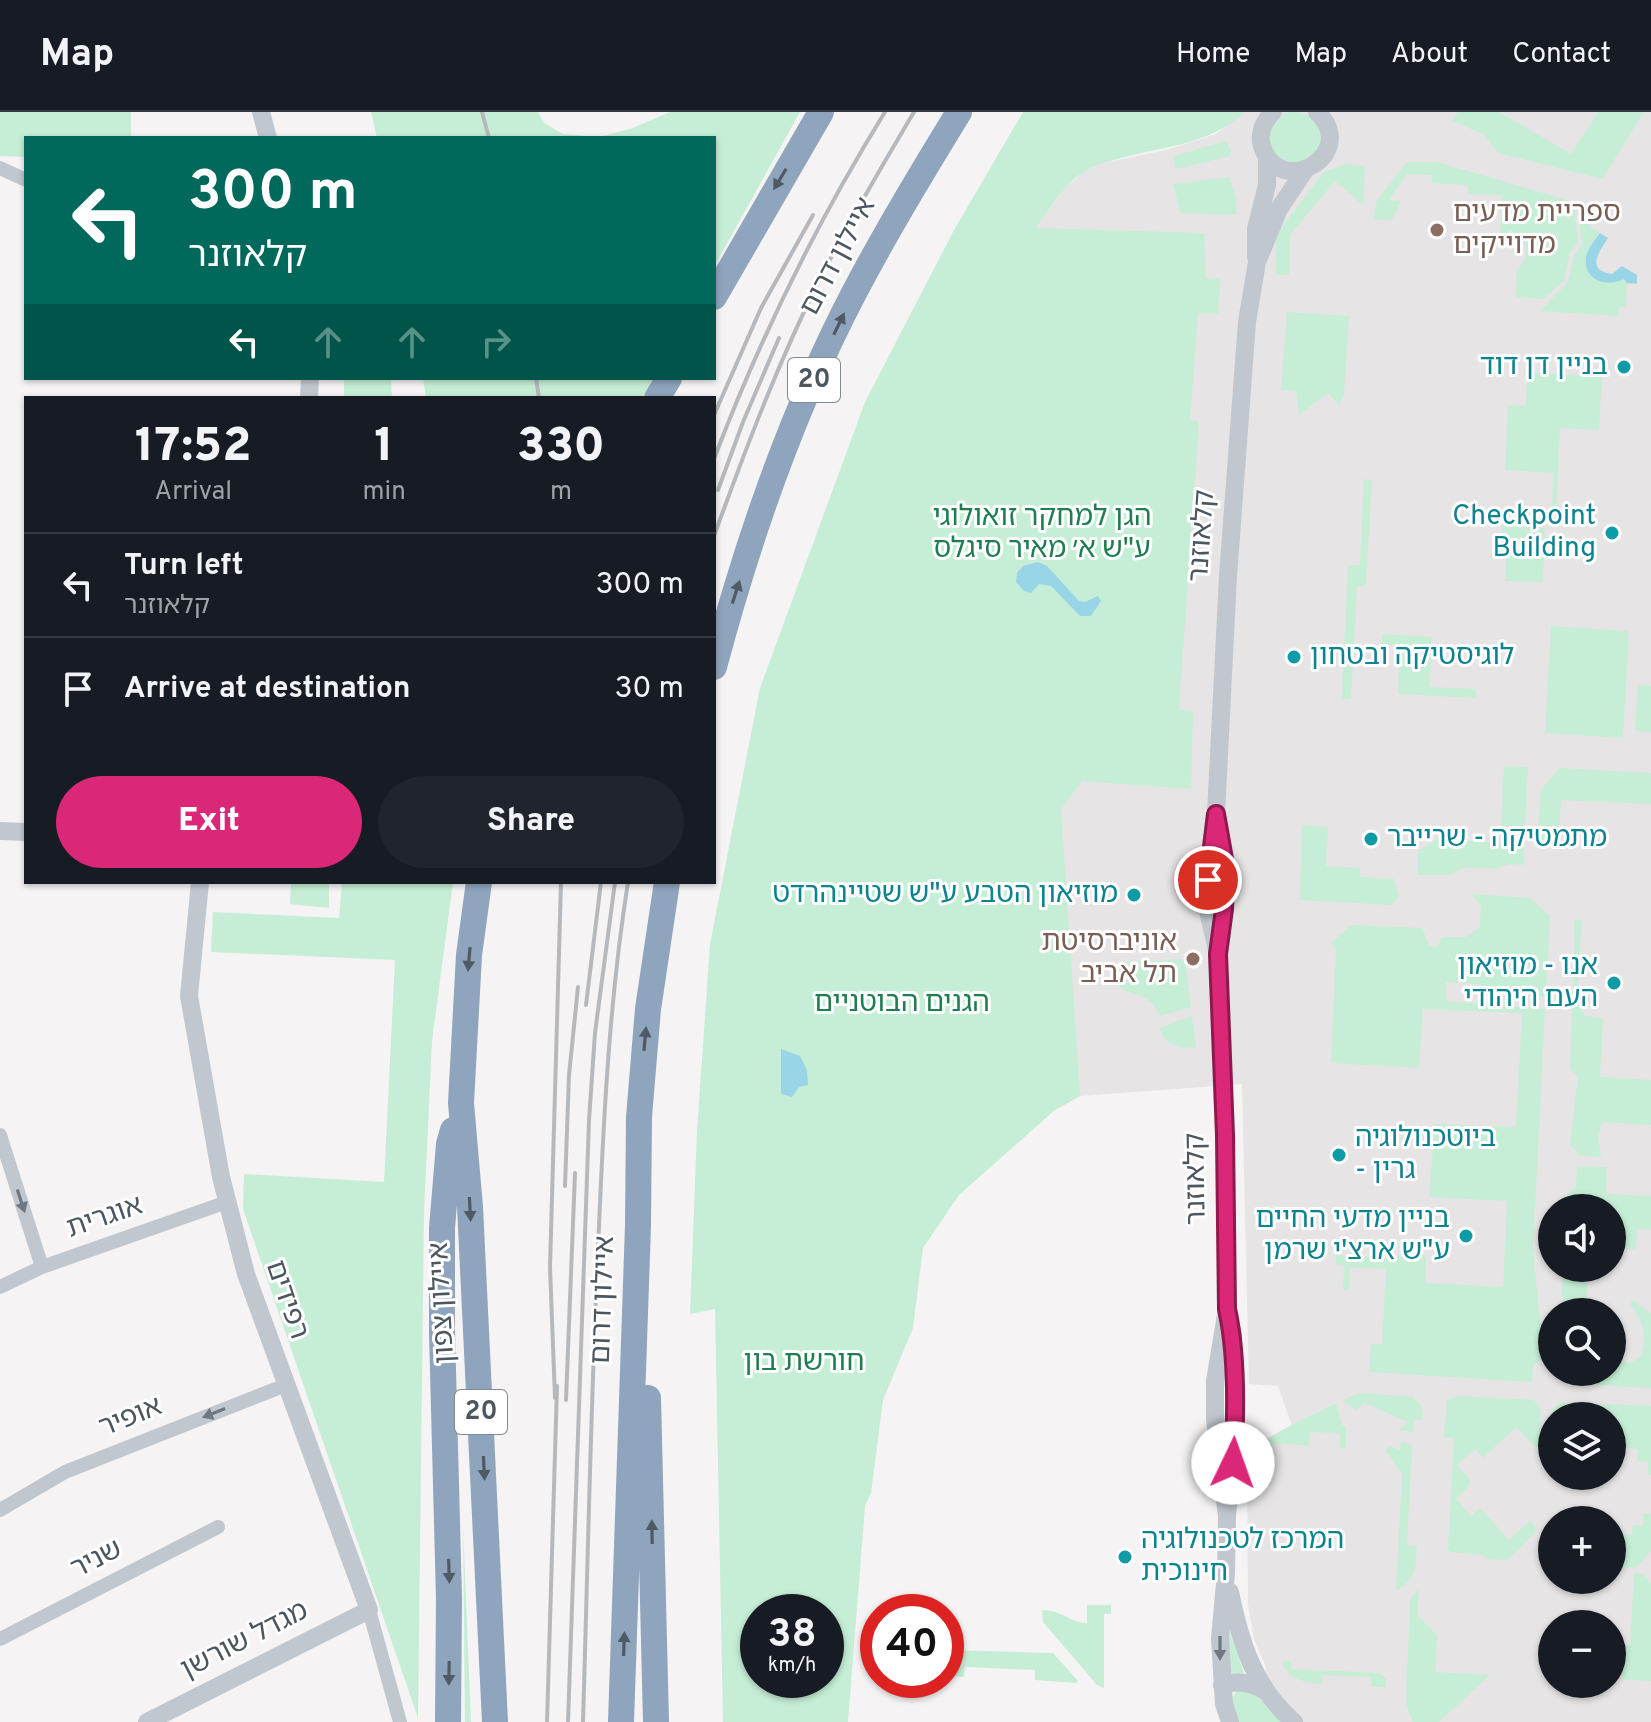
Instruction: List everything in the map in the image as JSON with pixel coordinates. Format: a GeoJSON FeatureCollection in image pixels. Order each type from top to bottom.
{"type":"FeatureCollection","features":[{"type":"Feature","properties":{"kind":"highway"},"geometry":{"type":"LineString","coordinates":[[716,293],[821,112]]}},
{"type":"Feature","properties":{"kind":"highway","name":"איילון דרום"},"geometry":{"type":"LineString","coordinates":[[716,660],[769,493],[826,352],[855,291],[959,112]]}},
{"type":"Feature","properties":{"kind":"highway","name":"איילון צפון"},"geometry":{"type":"LineString","coordinates":[[479,884],[469,955],[461,1103],[470,1207],[495,1722]]}},
{"type":"Feature","properties":{"kind":"highway","name":"איילון דרום"},"geometry":{"type":"LineString","coordinates":[[621,1722],[639,1117],[648,1009],[667,884]]}},
{"type":"Feature","properties":{"kind":"highway"},"geometry":{"type":"LineString","coordinates":[[448,1722],[442,1228],[449,1144],[461,1103]]}},
{"type":"Feature","properties":{"kind":"highway"},"geometry":{"type":"LineString","coordinates":[[639,1117],[656,1722]]}},
{"type":"Feature","properties":{"kind":"street"},"geometry":{"type":"LineString","coordinates":[[261,112],[267,136]]}},
{"type":"Feature","properties":{"kind":"street","name":"קלאוזנר"},"geometry":{"type":"LineString","coordinates":[[1230,1722],[1224,1704],[1220,1638],[1227,1516],[1215,1419],[1215,1381],[1227,1309],[1225,1135],[1218,954],[1225,881],[1216,814],[1228,576],[1247,322],[1257,262],[1256,229],[1267,185],[1267,157],[1263,149],[1262,131],[1273,112]]}},
{"type":"Feature","properties":{"kind":"street","name":"קלאוזנר"},"geometry":{"type":"LineString","coordinates":[[1257,262],[1279,209],[1305,170],[1321,160],[1329,144],[1328,128],[1319,113]]}},
{"type":"Feature","properties":{"kind":"street"},"geometry":{"type":"LineString","coordinates":[[1267,157],[1284,170],[1305,170]]}},
{"type":"Feature","properties":{"kind":"street"},"geometry":{"type":"LineString","coordinates":[[0,168],[24,179]]}},
{"type":"Feature","properties":{"kind":"street"},"geometry":{"type":"LineString","coordinates":[[0,831],[24,832]]}},
{"type":"Feature","properties":{"kind":"street","name":"רפידים"},"geometry":{"type":"LineString","coordinates":[[200,884],[189,996],[227,1202],[246,1274],[369,1610],[400,1722]]}},
{"type":"Feature","properties":{"kind":"street"},"geometry":{"type":"LineString","coordinates":[[0,1135],[42,1267]]}},
{"type":"Feature","properties":{"kind":"street","name":"אוגרית"},"geometry":{"type":"LineString","coordinates":[[0,1287],[42,1267],[227,1202]]}},
{"type":"Feature","properties":{"kind":"street","name":"אופיר"},"geometry":{"type":"LineString","coordinates":[[0,1510],[65,1472],[286,1385]]}},
{"type":"Feature","properties":{"kind":"street","name":"שניר"},"geometry":{"type":"LineString","coordinates":[[0,1639],[218,1527]]}},
{"type":"Feature","properties":{"kind":"street","name":"קלאוזנר"},"geometry":{"type":"LineString","coordinates":[[1226,1573],[1241,1642],[1254,1671],[1294,1722]]}},
{"type":"Feature","properties":{"kind":"street","name":"מגדל שורשן"},"geometry":{"type":"LineString","coordinates":[[147,1722],[369,1610]]}},
{"type":"Feature","properties":{"kind":"street"},"geometry":{"type":"LineString","coordinates":[[1222,1685],[1247,1684],[1269,1694]]}},
{"type":"Feature","properties":{"kind":"shaded area","name":"אוניברסיטת תל אביב"},"geometry":{"type":"Polygon","coordinates":[[[1245,112],[1651,112],[1651,1722],[1250,1722],[1266,1667],[1254,1639],[1248,1604],[1248,1454],[1292,1426],[1278,1386],[1249,1384],[1242,1084],[1080,1096],[1055,1110],[1035,229],[1064,189],[1082,173],[1098,164],[1166,150],[1216,134],[1245,112]]]}},
{"type":"Feature","properties":{"kind":"green space"},"geometry":{"type":"Polygon","coordinates":[[[0,112],[131,112],[131,136],[24,136],[24,157],[0,156],[0,112]]]}},
{"type":"Feature","properties":{"kind":"green space"},"geometry":{"type":"Polygon","coordinates":[[[371,112],[538,112],[544,123],[563,134],[587,136],[377,136],[371,112]]]}},
{"type":"Feature","properties":{"kind":"green space"},"geometry":{"type":"Polygon","coordinates":[[[670,112],[800,112],[716,263],[716,136],[603,136],[633,128],[670,112]]]}},
{"type":"Feature","properties":{"kind":"green space"},"geometry":{"type":"Polygon","coordinates":[[[1023,112],[1245,112],[1232,123],[1203,137],[1089,169],[1063,190],[1036,228],[1204,233],[1206,278],[1220,279],[1218,314],[1198,313],[1190,420],[1199,421],[1179,710],[1193,712],[1191,789],[1082,781],[1061,809],[1080,1096],[1055,1110],[959,1195],[923,1248],[913,1328],[883,1400],[871,1493],[865,1506],[848,1722],[723,1722],[715,1309],[690,1314],[697,1131],[710,944],[760,688],[865,402],[954,230],[1023,112]]]}},
{"type":"Feature","properties":{"kind":"green space"},"geometry":{"type":"Polygon","coordinates":[[[1290,112],[1309,116],[1319,129],[1322,143],[1307,163],[1280,161],[1272,147],[1271,127],[1281,116],[1290,112]]]}},
{"type":"Feature","properties":{"kind":"green space"},"geometry":{"type":"Polygon","coordinates":[[[1458,112],[1499,112],[1571,154],[1598,112],[1644,112],[1602,179],[1498,153],[1483,134],[1452,121],[1458,112]]]}},
{"type":"Feature","properties":{"kind":"green space"},"geometry":{"type":"Polygon","coordinates":[[[1226,141],[1230,156],[1176,169],[1174,156],[1226,141]]]}},
{"type":"Feature","properties":{"kind":"green space"},"geometry":{"type":"Polygon","coordinates":[[[1407,162],[1437,162],[1574,202],[1578,243],[1570,252],[1564,281],[1543,299],[1516,297],[1517,270],[1525,260],[1526,246],[1510,230],[1500,239],[1502,195],[1468,194],[1468,185],[1431,183],[1433,175],[1407,174],[1389,200],[1401,201],[1392,220],[1374,219],[1377,200],[1407,162]]]}},
{"type":"Feature","properties":{"kind":"green space"},"geometry":{"type":"Polygon","coordinates":[[[1346,164],[1365,166],[1363,205],[1335,181],[1290,235],[1289,275],[1276,275],[1276,239],[1284,224],[1324,172],[1346,164]]]}},
{"type":"Feature","properties":{"kind":"green space"},"geometry":{"type":"Polygon","coordinates":[[[1229,177],[1236,198],[1236,215],[1181,213],[1173,184],[1229,177]]]}},
{"type":"Feature","properties":{"kind":"green space"},"geometry":{"type":"Polygon","coordinates":[[[1578,203],[1598,213],[1590,227],[1600,233],[1588,250],[1586,262],[1607,283],[1624,278],[1627,283],[1626,307],[1619,307],[1618,316],[1540,311],[1568,282],[1574,255],[1582,245],[1578,203]]]}},
{"type":"Feature","properties":{"kind":"green space"},"geometry":{"type":"Polygon","coordinates":[[[1287,312],[1349,316],[1344,394],[1339,405],[1328,393],[1299,415],[1296,391],[1281,390],[1287,312]]]}},
{"type":"Feature","properties":{"kind":"green space"},"geometry":{"type":"Polygon","coordinates":[[[1528,372],[1602,377],[1599,430],[1560,428],[1556,518],[1552,517],[1553,473],[1505,470],[1508,405],[1526,406],[1528,372]]]}},
{"type":"Feature","properties":{"kind":"green space"},"geometry":{"type":"Polygon","coordinates":[[[344,380],[391,380],[392,396],[344,396],[344,380]]]}},
{"type":"Feature","properties":{"kind":"green space"},"geometry":{"type":"Polygon","coordinates":[[[423,380],[652,380],[643,396],[426,396],[423,380]]]}},
{"type":"Feature","properties":{"kind":"green space"},"geometry":{"type":"Polygon","coordinates":[[[1364,479],[1372,480],[1366,585],[1357,586],[1351,699],[1342,699],[1348,565],[1360,565],[1364,479]]]}},
{"type":"Feature","properties":{"kind":"green space"},"geometry":{"type":"Polygon","coordinates":[[[1502,525],[1545,528],[1543,582],[1505,581],[1507,537],[1502,537],[1502,525]]]}},
{"type":"Feature","properties":{"kind":"green space"},"geometry":{"type":"Polygon","coordinates":[[[1551,626],[1629,631],[1623,738],[1545,733],[1551,626]]]}},
{"type":"Feature","properties":{"kind":"green space"},"geometry":{"type":"Polygon","coordinates":[[[1382,634],[1432,637],[1429,687],[1476,689],[1476,698],[1398,694],[1400,646],[1382,645],[1382,634]]]}},
{"type":"Feature","properties":{"kind":"green space"},"geometry":{"type":"Polygon","coordinates":[[[1638,685],[1651,686],[1651,732],[1635,731],[1638,685]]]}},
{"type":"Feature","properties":{"kind":"green space"},"geometry":{"type":"Polygon","coordinates":[[[1504,766],[1528,767],[1525,827],[1501,826],[1504,766]]]}},
{"type":"Feature","properties":{"kind":"green space"},"geometry":{"type":"Polygon","coordinates":[[[1559,768],[1651,773],[1651,804],[1561,800],[1558,846],[1537,844],[1541,790],[1559,768]]]}},
{"type":"Feature","properties":{"kind":"green space"},"geometry":{"type":"Polygon","coordinates":[[[1302,825],[1328,827],[1326,866],[1360,868],[1360,877],[1394,879],[1399,896],[1392,905],[1300,900],[1302,825]]]}},
{"type":"Feature","properties":{"kind":"green space"},"geometry":{"type":"Polygon","coordinates":[[[1437,839],[1524,844],[1524,865],[1509,864],[1495,869],[1466,867],[1449,875],[1417,875],[1418,851],[1437,839]]]}},
{"type":"Feature","properties":{"kind":"green space"},"geometry":{"type":"Polygon","coordinates":[[[291,884],[329,884],[329,908],[290,904],[291,884]]]}},
{"type":"Feature","properties":{"kind":"green space"},"geometry":{"type":"Polygon","coordinates":[[[342,884],[453,884],[432,1041],[424,1212],[418,1718],[243,1209],[244,1174],[384,1182],[395,960],[211,952],[213,912],[339,918],[342,884]]]}},
{"type":"Feature","properties":{"kind":"green space"},"geometry":{"type":"Polygon","coordinates":[[[1471,894],[1530,898],[1550,916],[1546,997],[1491,993],[1479,984],[1446,982],[1446,1001],[1545,1009],[1533,1248],[1538,1301],[1538,1362],[1533,1365],[1532,1382],[1369,1372],[1371,1344],[1382,1344],[1386,1269],[1350,1267],[1349,1290],[1343,1289],[1344,1265],[1336,1264],[1336,1255],[1426,1256],[1425,1283],[1503,1287],[1507,1201],[1429,1197],[1435,1124],[1516,1127],[1522,1013],[1423,1009],[1419,1068],[1331,1063],[1336,949],[1331,943],[1351,925],[1422,928],[1429,945],[1436,948],[1443,937],[1466,937],[1480,927],[1481,907],[1471,894]]]}},
{"type":"Feature","properties":{"kind":"green space"},"geometry":{"type":"Polygon","coordinates":[[[1575,920],[1582,920],[1577,998],[1585,1016],[1603,1018],[1600,1077],[1651,1080],[1651,1125],[1603,1122],[1598,1136],[1601,1157],[1577,1155],[1577,1150],[1570,1146],[1578,1077],[1570,1069],[1575,920]]]}},
{"type":"Feature","properties":{"kind":"green space"},"geometry":{"type":"Polygon","coordinates":[[[1185,959],[1191,1007],[1160,1016],[1148,1000],[1120,988],[1119,963],[1185,959]]]}},
{"type":"Feature","properties":{"kind":"green space"},"geometry":{"type":"Polygon","coordinates":[[[1192,1016],[1196,1047],[1179,1047],[1165,1039],[1160,1028],[1192,1016]]]}},
{"type":"Feature","properties":{"kind":"green space"},"geometry":{"type":"Polygon","coordinates":[[[1577,1166],[1607,1167],[1606,1194],[1567,1194],[1576,1187],[1577,1166]]]}},
{"type":"Feature","properties":{"kind":"green space"},"geometry":{"type":"Polygon","coordinates":[[[1626,1195],[1651,1196],[1651,1230],[1637,1229],[1636,1249],[1626,1248],[1626,1195]]]}},
{"type":"Feature","properties":{"kind":"green space"},"geometry":{"type":"Polygon","coordinates":[[[1562,1282],[1588,1282],[1587,1298],[1561,1296],[1562,1282]]]}},
{"type":"Feature","properties":{"kind":"green space"},"geometry":{"type":"Polygon","coordinates":[[[1632,1300],[1651,1313],[1651,1388],[1612,1386],[1626,1386],[1626,1362],[1635,1361],[1644,1346],[1642,1324],[1630,1305],[1632,1300]]]}},
{"type":"Feature","properties":{"kind":"green space"},"geometry":{"type":"Polygon","coordinates":[[[1359,1393],[1413,1397],[1421,1405],[1423,1420],[1414,1419],[1413,1432],[1399,1430],[1408,1422],[1364,1403],[1356,1410],[1343,1400],[1359,1393]]]}},
{"type":"Feature","properties":{"kind":"green space"},"geometry":{"type":"Polygon","coordinates":[[[1459,1396],[1534,1400],[1538,1405],[1536,1448],[1516,1427],[1483,1458],[1475,1449],[1457,1465],[1470,1480],[1469,1486],[1456,1499],[1471,1516],[1480,1508],[1509,1540],[1530,1521],[1535,1527],[1535,1533],[1508,1560],[1487,1559],[1483,1555],[1448,1550],[1454,1438],[1444,1437],[1447,1400],[1459,1396]]]}},
{"type":"Feature","properties":{"kind":"green space"},"geometry":{"type":"Polygon","coordinates":[[[1336,1403],[1342,1425],[1346,1427],[1346,1448],[1340,1448],[1340,1433],[1310,1432],[1309,1446],[1277,1444],[1263,1447],[1251,1458],[1250,1493],[1246,1493],[1246,1464],[1253,1449],[1336,1403]]]}},
{"type":"Feature","properties":{"kind":"green space"},"geometry":{"type":"Polygon","coordinates":[[[1626,1405],[1651,1406],[1651,1475],[1648,1475],[1648,1462],[1637,1461],[1638,1449],[1626,1448],[1626,1405]]]}},
{"type":"Feature","properties":{"kind":"green space"},"geometry":{"type":"Polygon","coordinates":[[[1401,1442],[1412,1445],[1407,1545],[1417,1546],[1414,1572],[1396,1591],[1402,1474],[1386,1451],[1390,1446],[1400,1450],[1401,1442]]]}},
{"type":"Feature","properties":{"kind":"green space"},"geometry":{"type":"Polygon","coordinates":[[[1644,1513],[1651,1514],[1651,1551],[1636,1568],[1626,1567],[1626,1534],[1632,1535],[1633,1525],[1643,1525],[1644,1513]]]}},
{"type":"Feature","properties":{"kind":"green space"},"geometry":{"type":"Polygon","coordinates":[[[463,1526],[471,1722],[465,1722],[463,1526]]]}},
{"type":"Feature","properties":{"kind":"green space"},"geometry":{"type":"Polygon","coordinates":[[[1634,1573],[1642,1574],[1651,1583],[1651,1681],[1626,1679],[1626,1645],[1630,1645],[1634,1573]]]}},
{"type":"Feature","properties":{"kind":"green space"},"geometry":{"type":"Polygon","coordinates":[[[1419,1589],[1417,1615],[1437,1635],[1435,1672],[1490,1675],[1439,1722],[1413,1722],[1406,1704],[1410,1599],[1419,1589]]]}},
{"type":"Feature","properties":{"kind":"green space"},"geometry":{"type":"Polygon","coordinates":[[[1087,1605],[1111,1605],[1111,1614],[1104,1614],[1104,1688],[1097,1685],[1043,1622],[1042,1610],[1087,1623],[1087,1605]]]}},
{"type":"Feature","properties":{"kind":"green space"},"geometry":{"type":"Polygon","coordinates":[[[1228,1627],[1244,1673],[1242,1677],[1230,1678],[1228,1627]]]}},
{"type":"Feature","properties":{"kind":"green space"},"geometry":{"type":"Polygon","coordinates":[[[964,1651],[1053,1653],[1078,1681],[1035,1680],[1035,1670],[965,1667],[964,1677],[964,1651]]]}},
{"type":"Feature","properties":{"kind":"green space"},"geometry":{"type":"Polygon","coordinates":[[[1291,1661],[1291,1669],[1380,1673],[1386,1679],[1386,1687],[1372,1687],[1371,1677],[1323,1675],[1322,1684],[1304,1681],[1290,1674],[1282,1664],[1291,1661]]]}},
{"type":"Feature","properties":{"kind":"green space"},"geometry":{"type":"Polygon","coordinates":[[[1237,1690],[1261,1696],[1283,1722],[1235,1722],[1232,1698],[1237,1690]]]}},
{"type":"Feature","properties":{"kind":"water"},"geometry":{"type":"Polygon","coordinates":[[[1600,233],[1608,238],[1596,265],[1612,274],[1622,266],[1637,275],[1637,284],[1627,283],[1624,279],[1603,282],[1588,271],[1586,257],[1600,233]]]}},
{"type":"Feature","properties":{"kind":"water"},"geometry":{"type":"Polygon","coordinates":[[[1038,562],[1047,566],[1079,601],[1085,602],[1098,596],[1101,601],[1091,616],[1080,616],[1051,586],[1039,584],[1031,593],[1024,591],[1016,582],[1017,573],[1023,566],[1038,562]]]}},
{"type":"Feature","properties":{"kind":"water"},"geometry":{"type":"Polygon","coordinates":[[[781,1049],[800,1056],[807,1070],[808,1085],[799,1087],[792,1097],[781,1094],[781,1049]]]}},
{"type":"Feature","properties":{"kind":"railway"},"geometry":{"type":"LineString","coordinates":[[482,112],[488,136]]}},
{"type":"Feature","properties":{"kind":"railway"},"geometry":{"type":"LineString","coordinates":[[716,454],[791,281],[885,112]]}},
{"type":"Feature","properties":{"kind":"railway"},"geometry":{"type":"LineString","coordinates":[[716,530],[764,405],[806,308],[854,214],[914,112]]}},
{"type":"Feature","properties":{"kind":"railway"},"geometry":{"type":"LineString","coordinates":[[716,410],[761,308],[813,215]]}},
{"type":"Feature","properties":{"kind":"railway"},"geometry":{"type":"LineString","coordinates":[[718,490],[779,338]]}},
{"type":"Feature","properties":{"kind":"railway"},"geometry":{"type":"LineString","coordinates":[[536,380],[539,396]]}},
{"type":"Feature","properties":{"kind":"railway"},"geometry":{"type":"LineString","coordinates":[[555,1398],[550,1267],[561,884]]}},
{"type":"Feature","properties":{"kind":"railway"},"geometry":{"type":"LineString","coordinates":[[586,1005],[601,884]]}},
{"type":"Feature","properties":{"kind":"railway"},"geometry":{"type":"LineString","coordinates":[[568,1722],[589,1120],[595,1033],[615,884]]}},
{"type":"Feature","properties":{"kind":"railway"},"geometry":{"type":"LineString","coordinates":[[583,1722],[603,1139],[612,1010],[628,884]]}},
{"type":"Feature","properties":{"kind":"railway"},"geometry":{"type":"LineString","coordinates":[[565,1186],[569,1075],[578,987]]}},
{"type":"Feature","properties":{"kind":"railway"},"geometry":{"type":"LineString","coordinates":[[566,1400],[575,1173]]}},
{"type":"Feature","properties":{"kind":"railway"},"geometry":{"type":"LineString","coordinates":[[547,1722],[557,1386]]}},
{"type":"Feature","properties":{"kind":"place","name":"ספריית מדעים מדוייקים"},"geometry":{"type":"Point","coordinates":[1437,230]}},
{"type":"Feature","properties":{"kind":"place","name":"בניין דן דוד"},"geometry":{"type":"Point","coordinates":[1624,367]}},
{"type":"Feature","properties":{"kind":"place","name":"Checkpoint Building"},"geometry":{"type":"Point","coordinates":[1612,533]}},
{"type":"Feature","properties":{"kind":"place","name":"לוגיסטיקה ובטחון"},"geometry":{"type":"Point","coordinates":[1294,657]}},
{"type":"Feature","properties":{"kind":"place","name":"מתמטיקה - שרייבר"},"geometry":{"type":"Point","coordinates":[1371,839]}},
{"type":"Feature","properties":{"kind":"place","name":"מוזיאון הטבע ע\"ש שטיינהרדט"},"geometry":{"type":"Point","coordinates":[1134,895]}},
{"type":"Feature","properties":{"kind":"place","name":"אוניברסיטת תל אביב"},"geometry":{"type":"Point","coordinates":[1193,959]}},
{"type":"Feature","properties":{"kind":"place","name":"אנו - מוזיאון העם היהודי"},"geometry":{"type":"Point","coordinates":[1614,983]}},
{"type":"Feature","properties":{"kind":"place","name":"ביוטכנולוגיה - גרין"},"geometry":{"type":"Point","coordinates":[1339,1155]}},
{"type":"Feature","properties":{"kind":"place","name":"בניין מדעי החיים ע\"ש ארצ'י שרמן"},"geometry":{"type":"Point","coordinates":[1466,1236]}},
{"type":"Feature","properties":{"kind":"place","name":"המרכז לטכנולוגיה חינוכית"},"geometry":{"type":"Point","coordinates":[1125,1557]}},
{"type":"Feature","properties":{"kind":"route"},"geometry":{"type":"LineString","coordinates":[[1208,880],[1216,814],[1225,881],[1218,954],[1225,1135],[1227,1309],[1233,1335],[1233,1463]]}},
{"type":"Feature","properties":{"kind":"park label","name":"הגן למחקר זואולוגי ע\"ש א׳ מאיר סיגלס"},"geometry":{"type":"Point","coordinates":[1042,534]}},
{"type":"Feature","properties":{"kind":"park label","name":"הגנים הבוטניים"},"geometry":{"type":"Point","coordinates":[902,1004]}},
{"type":"Feature","properties":{"kind":"park label","name":"חורשת בון"},"geometry":{"type":"Point","coordinates":[804,1363]}}]}
